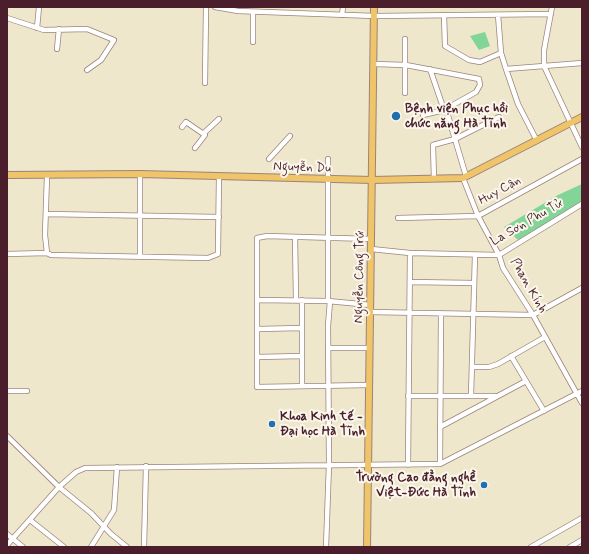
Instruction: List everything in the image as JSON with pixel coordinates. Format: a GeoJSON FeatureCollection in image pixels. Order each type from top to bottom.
{"type":"FeatureCollection","features":[{"type":"Feature","properties":{"kind":"main road","name":"Nguyễn Công Trứ"},"geometry":{"type":"LineString","coordinates":[[367,547],[374,7]]}},
{"type":"Feature","properties":{"kind":"main road","name":"Nguyễn Du"},"geometry":{"type":"LineString","coordinates":[[7,175],[47,176],[140,174],[372,180],[465,177],[582,117]]}},
{"type":"Feature","properties":{"kind":"street"},"geometry":{"type":"LineString","coordinates":[[37,28],[39,7]]}},
{"type":"Feature","properties":{"kind":"street"},"geometry":{"type":"LineString","coordinates":[[205,83],[206,7]]}},
{"type":"Feature","properties":{"kind":"street"},"geometry":{"type":"LineString","coordinates":[[215,7],[253,12],[375,16],[551,14]]}},
{"type":"Feature","properties":{"kind":"street"},"geometry":{"type":"LineString","coordinates":[[342,15],[343,7]]}},
{"type":"Feature","properties":{"kind":"street"},"geometry":{"type":"LineString","coordinates":[[552,7],[544,50],[544,66],[569,123],[582,147]]}},
{"type":"Feature","properties":{"kind":"street"},"geometry":{"type":"LineString","coordinates":[[253,12],[253,42]]}},
{"type":"Feature","properties":{"kind":"street"},"geometry":{"type":"LineString","coordinates":[[444,15],[444,42],[447,48],[464,58],[477,62],[485,61],[502,53]]}},
{"type":"Feature","properties":{"kind":"street"},"geometry":{"type":"LineString","coordinates":[[498,15],[502,53],[506,69],[518,104],[536,141]]}},
{"type":"Feature","properties":{"kind":"street"},"geometry":{"type":"LineString","coordinates":[[7,18],[44,30],[87,29],[114,40],[101,60],[87,70]]}},
{"type":"Feature","properties":{"kind":"street"},"geometry":{"type":"LineString","coordinates":[[57,49],[58,29]]}},
{"type":"Feature","properties":{"kind":"street"},"geometry":{"type":"LineString","coordinates":[[405,39],[405,94]]}},
{"type":"Feature","properties":{"kind":"street"},"geometry":{"type":"LineString","coordinates":[[506,69],[582,63]]}},
{"type":"Feature","properties":{"kind":"street"},"geometry":{"type":"LineString","coordinates":[[374,64],[406,65],[476,78],[480,81],[479,88],[476,92],[445,110],[423,115]]}},
{"type":"Feature","properties":{"kind":"street","name":"Phan Kính"},"geometry":{"type":"LineString","coordinates":[[430,69],[455,139],[465,177],[478,216],[499,255],[503,268],[533,315],[582,402]]}},
{"type":"Feature","properties":{"kind":"street"},"geometry":{"type":"LineString","coordinates":[[434,179],[433,145],[455,139],[499,117]]}},
{"type":"Feature","properties":{"kind":"street"},"geometry":{"type":"LineString","coordinates":[[195,148],[205,135],[204,133],[219,120]]}},
{"type":"Feature","properties":{"kind":"street"},"geometry":{"type":"LineString","coordinates":[[182,127],[186,122],[204,133]]}},
{"type":"Feature","properties":{"kind":"street"},"geometry":{"type":"LineString","coordinates":[[269,159],[290,136]]}},
{"type":"Feature","properties":{"kind":"street","name":"Huy Cận"},"geometry":{"type":"LineString","coordinates":[[398,218],[478,216],[582,158]]}},
{"type":"Feature","properties":{"kind":"street"},"geometry":{"type":"LineString","coordinates":[[326,547],[329,464],[328,159]]}},
{"type":"Feature","properties":{"kind":"street"},"geometry":{"type":"LineString","coordinates":[[140,174],[140,257]]}},
{"type":"Feature","properties":{"kind":"street"},"geometry":{"type":"LineString","coordinates":[[47,176],[47,253]]}},
{"type":"Feature","properties":{"kind":"street"},"geometry":{"type":"LineString","coordinates":[[7,254],[47,253],[51,255],[206,258],[218,254],[220,177]]}},
{"type":"Feature","properties":{"kind":"street","name":"La Sơn Phu Tử"},"geometry":{"type":"LineString","coordinates":[[371,249],[410,253],[499,255],[582,204]]}},
{"type":"Feature","properties":{"kind":"street"},"geometry":{"type":"LineString","coordinates":[[46,214],[140,217],[219,217]]}},
{"type":"Feature","properties":{"kind":"street"},"geometry":{"type":"LineString","coordinates":[[295,237],[296,300]]}},
{"type":"Feature","properties":{"kind":"street"},"geometry":{"type":"LineString","coordinates":[[369,386],[257,386],[257,238],[295,237],[371,239]]}},
{"type":"Feature","properties":{"kind":"street"},"geometry":{"type":"LineString","coordinates":[[408,465],[410,253]]}},
{"type":"Feature","properties":{"kind":"street"},"geometry":{"type":"LineString","coordinates":[[471,396],[474,255]]}},
{"type":"Feature","properties":{"kind":"street"},"geometry":{"type":"LineString","coordinates":[[410,282],[474,283]]}},
{"type":"Feature","properties":{"kind":"street"},"geometry":{"type":"LineString","coordinates":[[258,300],[329,301],[370,308],[441,314],[533,315],[582,288]]}},
{"type":"Feature","properties":{"kind":"street"},"geometry":{"type":"LineString","coordinates":[[302,300],[302,385]]}},
{"type":"Feature","properties":{"kind":"street"},"geometry":{"type":"LineString","coordinates":[[440,464],[441,314]]}},
{"type":"Feature","properties":{"kind":"street"},"geometry":{"type":"LineString","coordinates":[[258,329],[302,328]]}},
{"type":"Feature","properties":{"kind":"street"},"geometry":{"type":"LineString","coordinates":[[472,367],[490,367],[545,337]]}},
{"type":"Feature","properties":{"kind":"street"},"geometry":{"type":"LineString","coordinates":[[328,348],[370,348]]}},
{"type":"Feature","properties":{"kind":"street"},"geometry":{"type":"LineString","coordinates":[[258,357],[302,356]]}},
{"type":"Feature","properties":{"kind":"street"},"geometry":{"type":"LineString","coordinates":[[511,356],[544,411]]}},
{"type":"Feature","properties":{"kind":"street"},"geometry":{"type":"LineString","coordinates":[[440,427],[526,381]]}},
{"type":"Feature","properties":{"kind":"street"},"geometry":{"type":"LineString","coordinates":[[7,391],[27,391]]}},
{"type":"Feature","properties":{"kind":"street"},"geometry":{"type":"LineString","coordinates":[[7,545],[59,487],[81,469],[146,466],[440,464],[582,391]]}},
{"type":"Feature","properties":{"kind":"street"},"geometry":{"type":"LineString","coordinates":[[408,396],[497,396]]}},
{"type":"Feature","properties":{"kind":"street"},"geometry":{"type":"LineString","coordinates":[[7,436],[59,487],[127,547]]}},
{"type":"Feature","properties":{"kind":"street"},"geometry":{"type":"LineString","coordinates":[[144,547],[146,466]]}},
{"type":"Feature","properties":{"kind":"street"},"geometry":{"type":"LineString","coordinates":[[91,547],[103,525],[114,510],[117,467]]}},
{"type":"Feature","properties":{"kind":"street"},"geometry":{"type":"LineString","coordinates":[[531,547],[582,518]]}},
{"type":"Feature","properties":{"kind":"street"},"geometry":{"type":"LineString","coordinates":[[30,520],[64,547]]}},
{"type":"Feature","properties":{"kind":"street"},"geometry":{"type":"LineString","coordinates":[[7,534],[23,547]]}},
{"type":"Feature","properties":{"kind":"street"},"geometry":{"type":"LineString","coordinates":[[570,547],[582,540]]}},
{"type":"Feature","properties":{"kind":"green space"},"geometry":{"type":"Polygon","coordinates":[[[485,32],[490,46],[479,50],[470,36],[485,32]]]}},
{"type":"Feature","properties":{"kind":"green space"},"geometry":{"type":"Polygon","coordinates":[[[582,184],[582,204],[518,240],[504,227],[558,195],[582,184]]]}},
{"type":"Feature","properties":{"kind":"place","name":"Bệnh viện Phục hồi chức năng Hà Tĩnh"},"geometry":{"type":"Point","coordinates":[396,116]}},
{"type":"Feature","properties":{"kind":"place","name":"Khoa Kinh tế - Đại học Hà Tĩnh"},"geometry":{"type":"Point","coordinates":[272,424]}},
{"type":"Feature","properties":{"kind":"place","name":"Trường Cao đẳng nghề Việt-Đức Hà Tĩnh"},"geometry":{"type":"Point","coordinates":[484,485]}}]}
